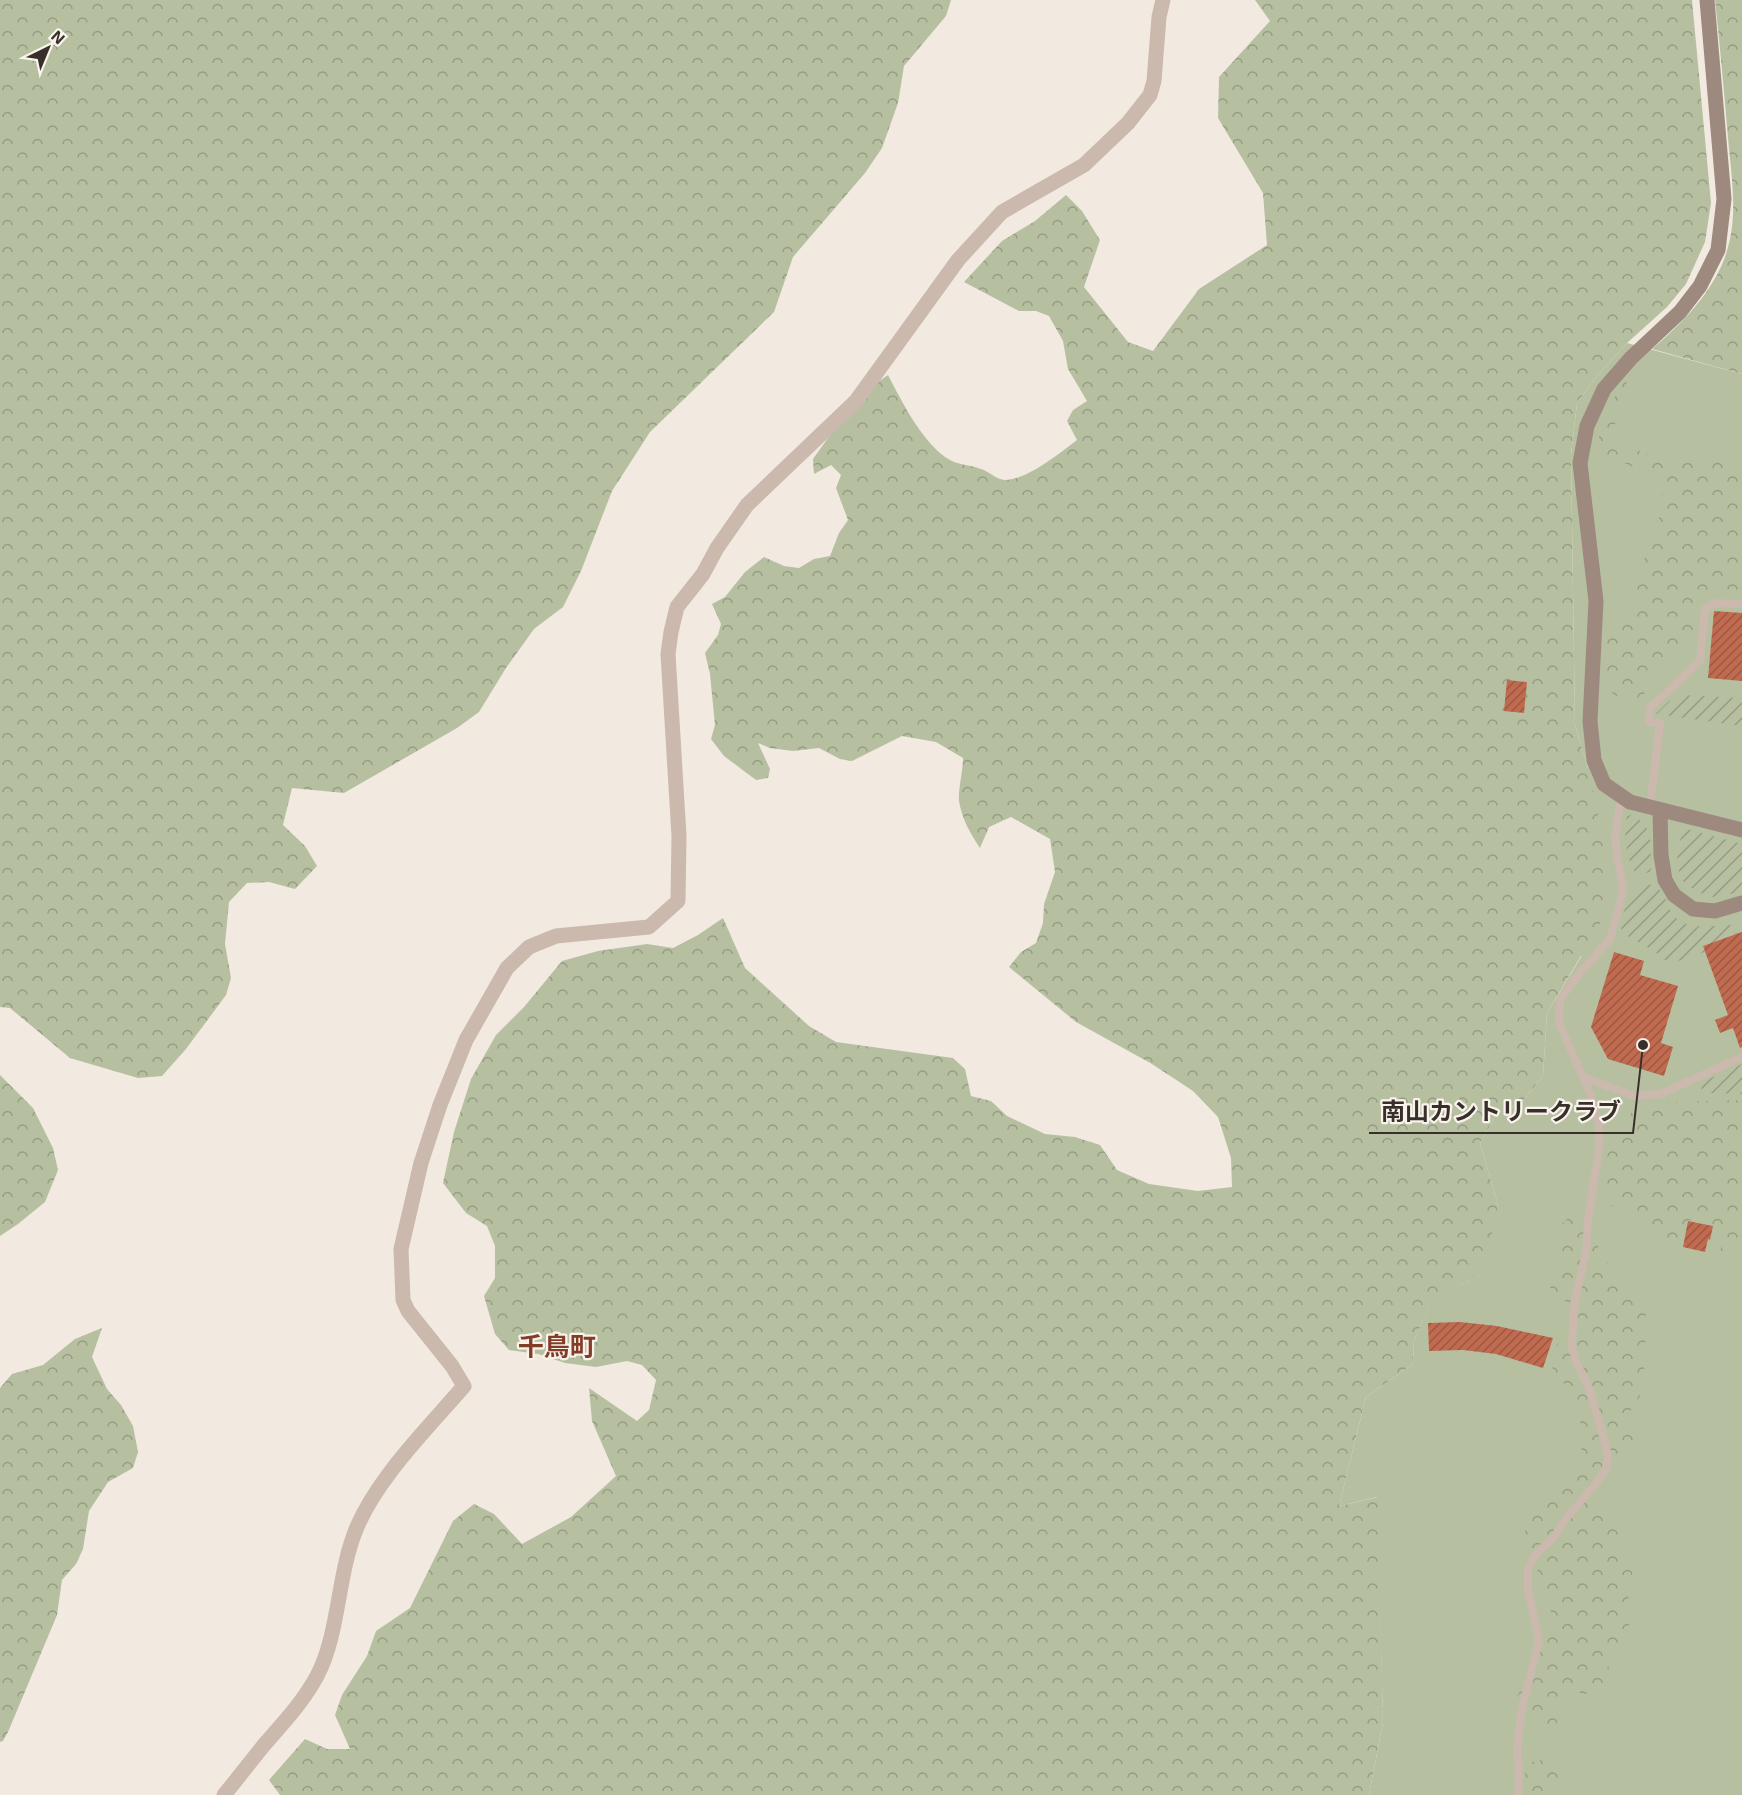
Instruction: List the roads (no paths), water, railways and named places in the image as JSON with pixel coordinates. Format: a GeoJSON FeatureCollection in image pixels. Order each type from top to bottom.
{"type":"FeatureCollection","features":[{"type":"Feature","properties":{"kind":"street"},"geometry":{"type":"LineString","coordinates":[[225,1795],[298,1706],[318,1675],[330,1639],[343,1569],[357,1527],[369,1504],[391,1471],[464,1386],[452,1366],[408,1311],[403,1300],[401,1250],[437,1114],[466,1040],[507,968],[529,947],[556,936],[650,927],[678,901],[679,836],[668,654],[677,607],[703,574],[717,548],[747,505],[856,401],[965,252],[1002,212],[1084,165],[1128,123],[1150,95],[1154,81],[1159,17],[1163,0]]}},
{"type":"Feature","properties":{"kind":"street"},"geometry":{"type":"LineString","coordinates":[[1707,0],[1724,199],[1718,250],[1700,286],[1680,312],[1631,358],[1604,389],[1587,426],[1580,463],[1596,601],[1590,721],[1594,760],[1604,783],[1621,796],[1630,802],[1742,830]]}},
{"type":"Feature","properties":{"kind":"street"},"geometry":{"type":"LineString","coordinates":[[1655,808],[1665,880],[1674,895],[1693,909],[1715,911],[1742,903]]}},
{"type":"Feature","properties":{"kind":"lane"},"geometry":{"type":"LineString","coordinates":[[1655,808],[1660,723],[1649,722],[1650,708],[1700,661],[1706,609],[1716,603],[1742,604]]}},
{"type":"Feature","properties":{"kind":"lane"},"geometry":{"type":"LineString","coordinates":[[1518,1795],[1517,1747],[1521,1713],[1539,1641],[1528,1589],[1528,1570],[1535,1555],[1555,1536],[1564,1521],[1594,1486],[1606,1469],[1608,1458],[1589,1388],[1577,1364],[1572,1347],[1574,1305],[1586,1252],[1588,1219],[1599,1149],[1599,1123],[1583,1077],[1559,1023],[1560,1000],[1574,980],[1610,939],[1623,891],[1615,839],[1617,811],[1621,796]]}},
{"type":"Feature","properties":{"kind":"lane"},"geometry":{"type":"LineString","coordinates":[[1583,1077],[1634,1096],[1661,1094],[1742,1057]]}},
{"type":"Feature","properties":{"kind":"place","name":"南山カントリークラブ"},"geometry":{"type":"Point","coordinates":[1643,1045]}},
{"type":"Feature","properties":{"kind":"district","name":"千鳥町"},"geometry":{"type":"Point","coordinates":[557,1347]}}]}
